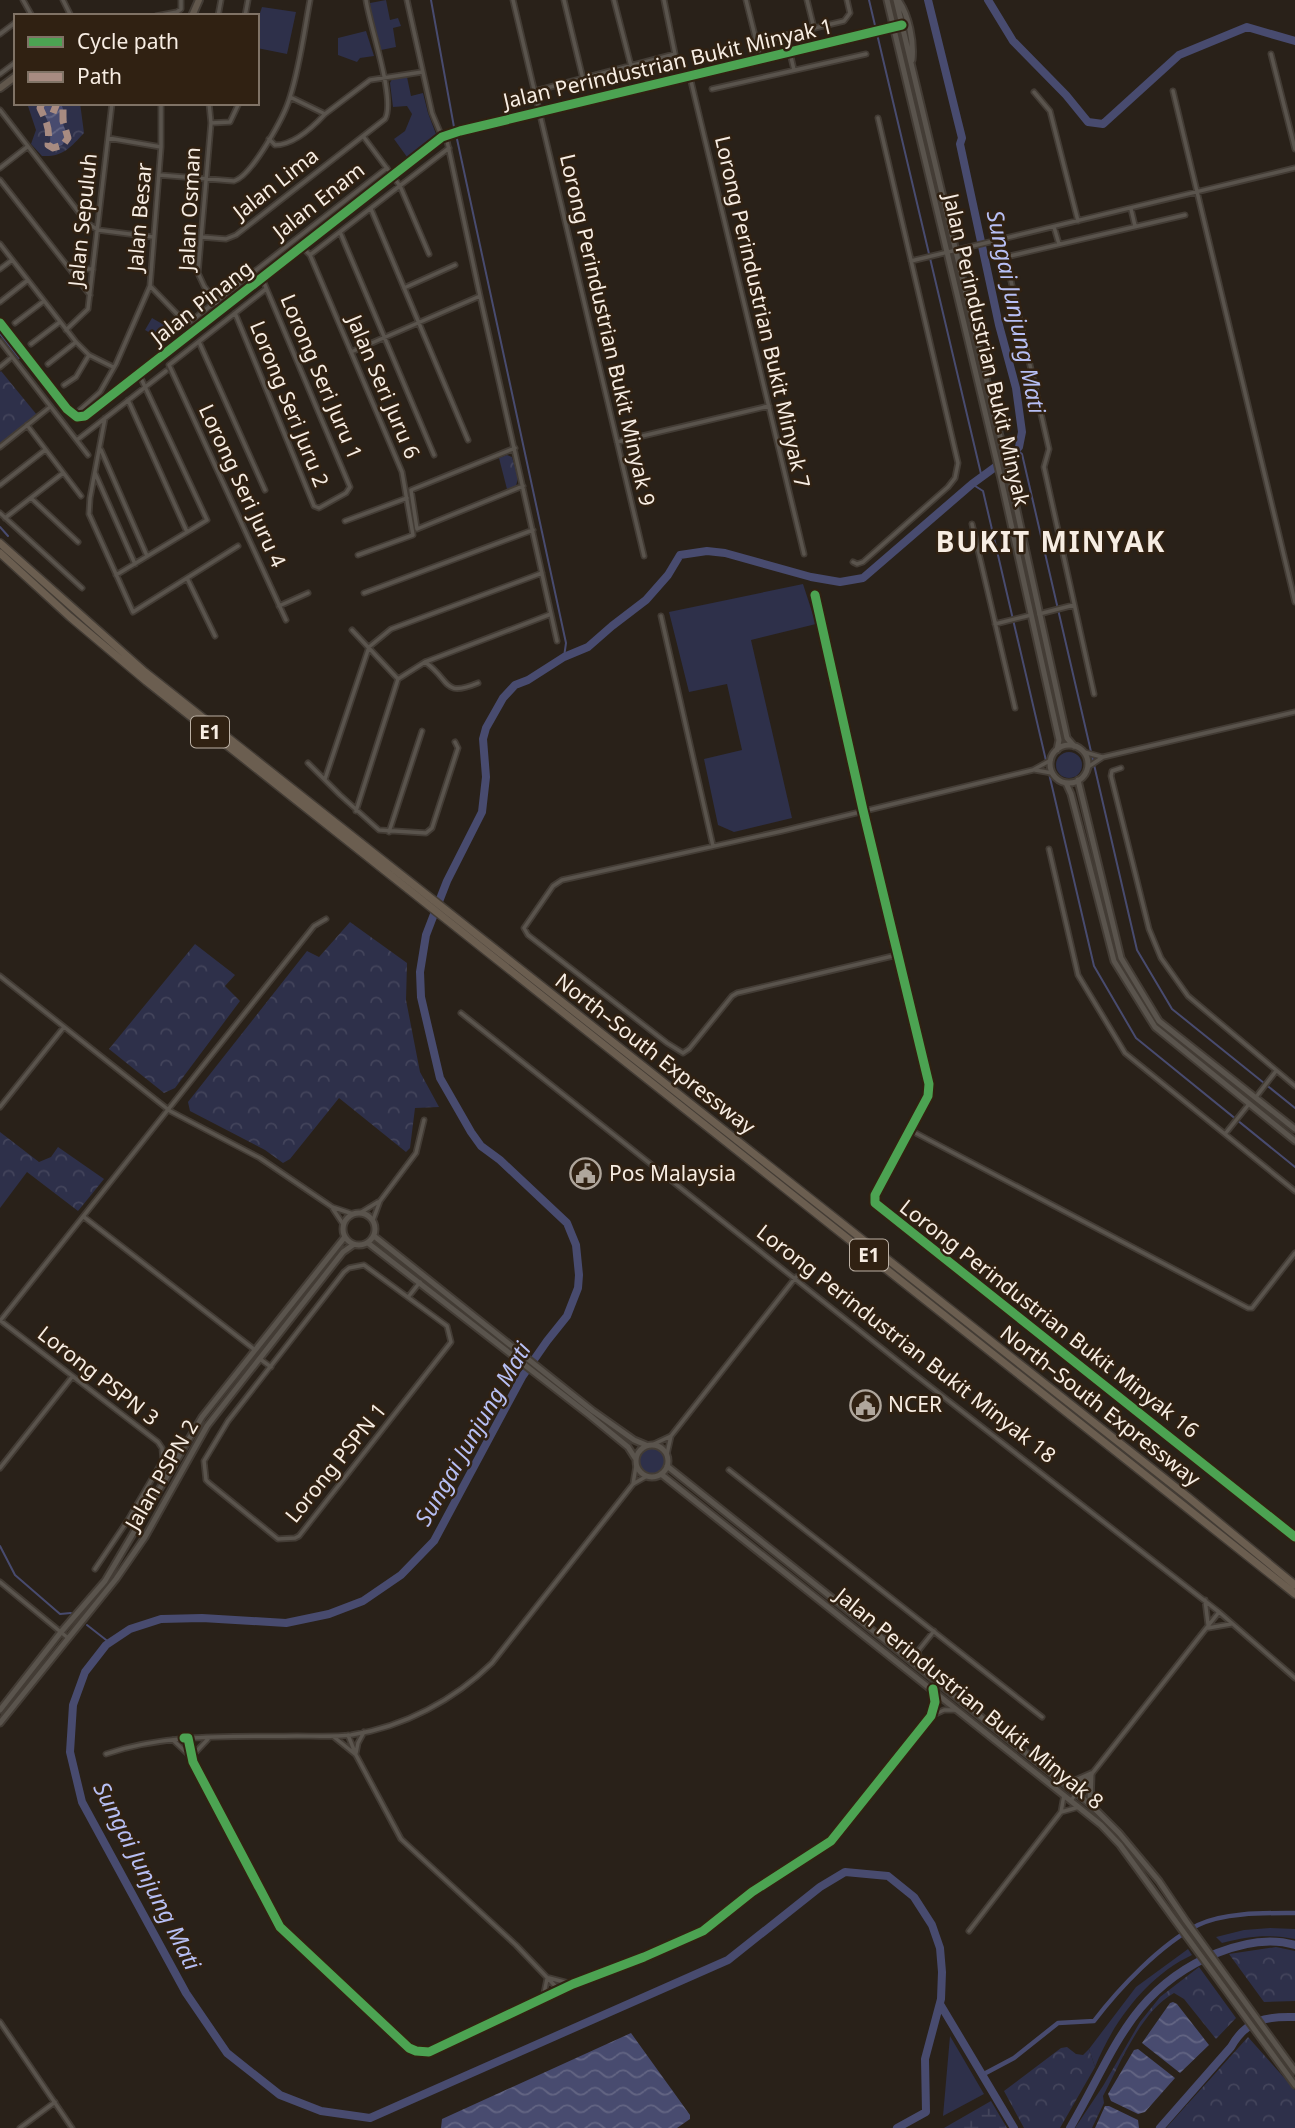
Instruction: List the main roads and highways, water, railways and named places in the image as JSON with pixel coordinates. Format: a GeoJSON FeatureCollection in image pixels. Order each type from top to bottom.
{"type":"FeatureCollection","features":[{"type":"Feature","properties":{"kind":"highway","name":"North–South Expressway"},"geometry":{"type":"LineString","coordinates":[[0,543],[145,672],[427,901]]}},
{"type":"Feature","properties":{"kind":"highway","name":"North–South Expressway"},"geometry":{"type":"LineString","coordinates":[[0,553],[146,681],[1188,1497],[1295,1585]]}},
{"type":"Feature","properties":{"kind":"highway","name":"North–South Expressway"},"geometry":{"type":"LineString","coordinates":[[443,913],[1295,1594]]}},
{"type":"Feature","properties":{"kind":"water"},"geometry":{"type":"Polygon","coordinates":[[[42,105],[62,105],[60,115],[68,138],[62,145],[55,147],[50,144],[49,125],[41,108],[42,105]]]}},
{"type":"Feature","properties":{"kind":"water"},"geometry":{"type":"Polygon","coordinates":[[[1173,2002],[1209,2045],[1180,2073],[1142,2043],[1173,2002]]]}},
{"type":"Feature","properties":{"kind":"water"},"geometry":{"type":"Polygon","coordinates":[[[631,2033],[690,2115],[690,2119],[677,2128],[441,2128],[442,2119],[631,2033]]]}},
{"type":"Feature","properties":{"kind":"water"},"geometry":{"type":"Polygon","coordinates":[[[1138,2049],[1175,2078],[1145,2112],[1138,2114],[1111,2101],[1108,2094],[1134,2050],[1138,2049]]]}},
{"type":"Feature","properties":{"kind":"water"},"geometry":{"type":"Polygon","coordinates":[[[1105,2106],[1138,2120],[1139,2128],[1095,2128],[1105,2106]]]}},
{"type":"Feature","properties":{"kind":"waterway"},"geometry":{"type":"LineString","coordinates":[[431,0],[454,127]]}},
{"type":"Feature","properties":{"kind":"waterway"},"geometry":{"type":"LineString","coordinates":[[869,0],[982,478]]}},
{"type":"Feature","properties":{"kind":"waterway","name":"Sungai Junjung Mati"},"geometry":{"type":"LineString","coordinates":[[897,2128],[926,2112],[925,2059],[941,1999],[942,1972],[940,1948],[932,1925],[914,1897],[888,1876],[845,1872],[820,1887],[728,1960],[370,2118],[321,2111],[280,2095],[227,2053],[186,1993],[82,1802],[70,1752],[73,1705],[85,1672],[106,1645],[130,1629],[161,1619],[202,1618],[286,1623],[329,1614],[363,1601],[401,1575],[434,1541],[522,1377],[567,1316],[578,1288],[579,1275],[576,1245],[567,1223],[500,1160],[481,1146],[471,1132],[440,1078],[421,997],[420,972],[426,935],[447,881],[482,812],[486,777],[483,739],[486,728],[503,698],[515,685],[528,680],[564,657],[588,647],[646,600],[668,575],[680,555],[707,551],[725,553],[811,577],[840,582],[863,578],[1019,447],[1022,432],[1016,388],[999,325],[960,144],[962,138],[928,0]]}},
{"type":"Feature","properties":{"kind":"waterway"},"geometry":{"type":"LineString","coordinates":[[988,0],[1013,41],[1066,95],[1088,122],[1103,124],[1179,55],[1247,27],[1295,41]]}},
{"type":"Feature","properties":{"kind":"waterway"},"geometry":{"type":"LineString","coordinates":[[457,139],[566,643],[564,657]]}},
{"type":"Feature","properties":{"kind":"waterway"},"geometry":{"type":"LineString","coordinates":[[0,334],[19,358]]}},
{"type":"Feature","properties":{"kind":"waterway"},"geometry":{"type":"LineString","coordinates":[[1017,450],[1022,454],[1137,950],[1172,1009],[1295,1108]]}},
{"type":"Feature","properties":{"kind":"waterway"},"geometry":{"type":"LineString","coordinates":[[972,484],[983,491],[1094,966],[1136,1038],[1295,1167]]}},
{"type":"Feature","properties":{"kind":"waterway"},"geometry":{"type":"LineString","coordinates":[[0,527],[8,536]]}},
{"type":"Feature","properties":{"kind":"waterway"},"geometry":{"type":"LineString","coordinates":[[0,1546],[15,1575],[60,1614],[71,1613]]}},
{"type":"Feature","properties":{"kind":"waterway"},"geometry":{"type":"LineString","coordinates":[[87,1625],[110,1643]]}},
{"type":"Feature","properties":{"kind":"waterway"},"geometry":{"type":"LineString","coordinates":[[982,2075],[1014,2058],[1058,2023],[1094,2021],[1142,1968],[1169,1944],[1198,1925],[1233,1915],[1295,1913]]}},
{"type":"Feature","properties":{"kind":"waterway"},"geometry":{"type":"LineString","coordinates":[[1070,2128],[1127,2026],[1144,2004],[1164,1985],[1188,1968],[1236,1946],[1265,1941],[1295,1945]]}},
{"type":"Feature","properties":{"kind":"waterway"},"geometry":{"type":"LineString","coordinates":[[940,2004],[1014,2128]]}},
{"type":"Feature","properties":{"kind":"waterway"},"geometry":{"type":"LineString","coordinates":[[1160,2128],[1250,2025],[1275,2017],[1295,2017]]}},
{"type":"Feature","properties":{"kind":"place","name":"Pos Malaysia"},"geometry":{"type":"Point","coordinates":[586,1174]}},
{"type":"Feature","properties":{"kind":"place","name":"NCER"},"geometry":{"type":"Point","coordinates":[865,1405]}},
{"type":"Feature","properties":{"kind":"district","name":"BUKIT MINYAK"},"geometry":{"type":"Point","coordinates":[1051,542]}}]}
